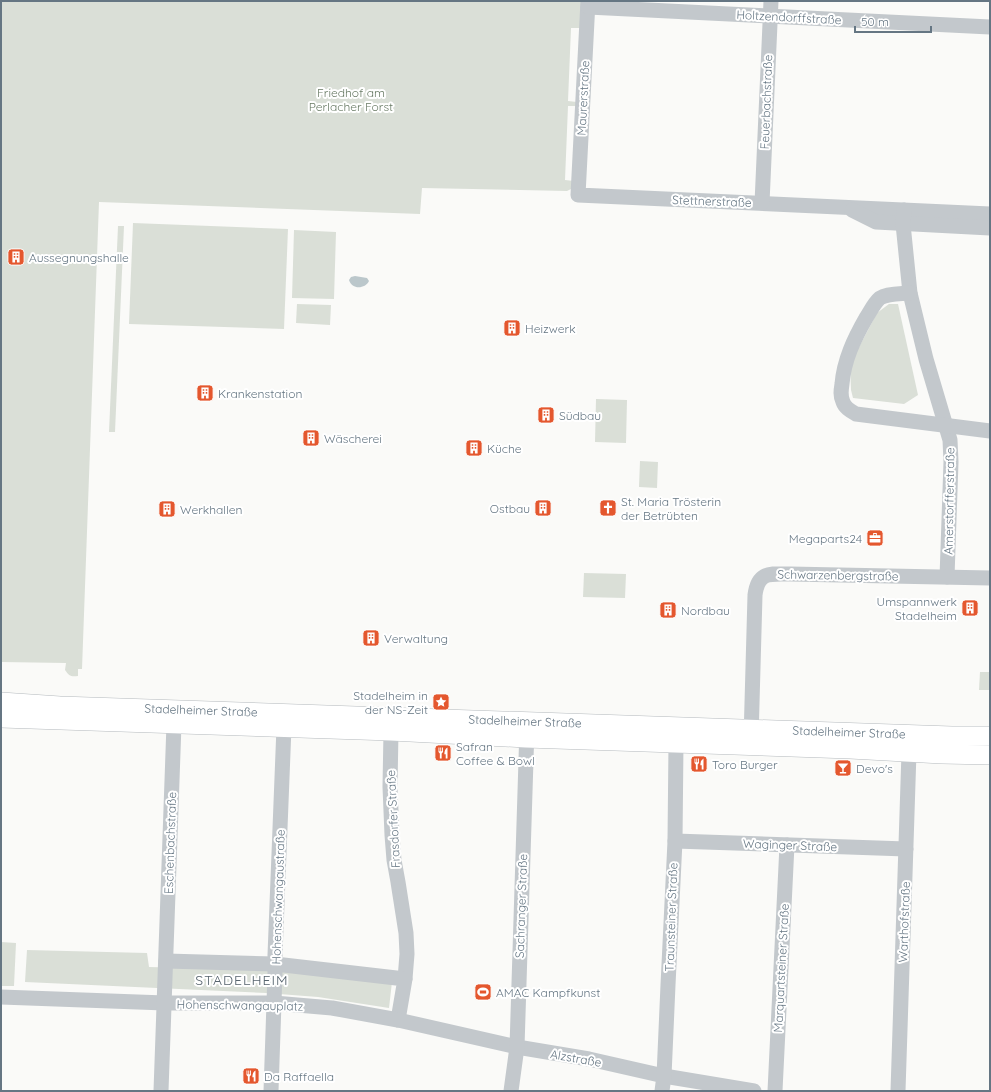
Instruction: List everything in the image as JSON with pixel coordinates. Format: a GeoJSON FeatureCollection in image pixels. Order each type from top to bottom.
{"type":"FeatureCollection","features":[{"type":"Feature","properties":{"kind":"main road","name":"Stadelheimer Straße"},"geometry":{"type":"LineString","coordinates":[[1,702],[60,713],[174,724],[391,731],[527,730],[676,743],[751,738],[909,752],[990,754]]}},
{"type":"Feature","properties":{"kind":"main road","name":"Stadelheimer Straße"},"geometry":{"type":"LineString","coordinates":[[1,718],[60,713],[751,738],[990,736]]}},
{"type":"Feature","properties":{"kind":"street","name":"Feuerbachstraße"},"geometry":{"type":"LineString","coordinates":[[762,203],[771,1]]}},
{"type":"Feature","properties":{"kind":"street","name":"Holtzendorffstraße"},"geometry":{"type":"LineString","coordinates":[[588,4],[770,16],[990,26]]}},
{"type":"Feature","properties":{"kind":"street","name":"Maurerstraße"},"geometry":{"type":"LineString","coordinates":[[578,195],[588,4]]}},
{"type":"Feature","properties":{"kind":"street","name":"Stettnerstraße"},"geometry":{"type":"LineString","coordinates":[[578,195],[846,207],[876,222],[904,217],[990,214]]}},
{"type":"Feature","properties":{"kind":"street","name":"Stettnerstraße"},"geometry":{"type":"LineString","coordinates":[[904,217],[990,228]]}},
{"type":"Feature","properties":{"kind":"street","name":"Amerstorfferstraße"},"geometry":{"type":"LineString","coordinates":[[904,217],[910,293],[926,359],[950,440],[951,462],[947,577]]}},
{"type":"Feature","properties":{"kind":"street"},"geometry":{"type":"LineString","coordinates":[[910,293],[887,295],[880,298],[872,308],[859,330],[843,370],[841,389],[843,403],[850,411],[856,414],[990,431]]}},
{"type":"Feature","properties":{"kind":"street","name":"Schwarzenbergstraße"},"geometry":{"type":"LineString","coordinates":[[751,738],[755,595],[756,586],[762,576],[768,574],[790,574],[990,578]]}},
{"type":"Feature","properties":{"kind":"street","name":"Eschenbachstraße"},"geometry":{"type":"LineString","coordinates":[[166,961],[174,724]]}},
{"type":"Feature","properties":{"kind":"street","name":"Hohenschwangaustraße"},"geometry":{"type":"LineString","coordinates":[[271,1091],[284,727]]}},
{"type":"Feature","properties":{"kind":"street","name":"Sachranger Straße"},"geometry":{"type":"LineString","coordinates":[[511,1091],[517,1047],[527,730]]}},
{"type":"Feature","properties":{"kind":"street","name":"Frasdorfer Straße"},"geometry":{"type":"LineString","coordinates":[[391,731],[390,787],[392,835],[394,860],[406,933],[407,954],[405,979]]}},
{"type":"Feature","properties":{"kind":"street","name":"Traunsteiner Straße"},"geometry":{"type":"LineString","coordinates":[[662,1091],[664,1076],[675,841],[676,743]]}},
{"type":"Feature","properties":{"kind":"street","name":"Warthofstraße"},"geometry":{"type":"LineString","coordinates":[[898,1091],[909,752]]}},
{"type":"Feature","properties":{"kind":"street","name":"Waginger Straße"},"geometry":{"type":"LineString","coordinates":[[675,841],[906,849]]}},
{"type":"Feature","properties":{"kind":"street","name":"Marquartsteiner Straße"},"geometry":{"type":"LineString","coordinates":[[775,1091],[787,845]]}},
{"type":"Feature","properties":{"kind":"street"},"geometry":{"type":"LineString","coordinates":[[166,961],[275,964],[405,979],[398,1020]]}},
{"type":"Feature","properties":{"kind":"street","name":"Hohenschwangauplatz"},"geometry":{"type":"LineString","coordinates":[[165,1003],[166,961]]}},
{"type":"Feature","properties":{"kind":"street","name":"Hohenschwangauplatz"},"geometry":{"type":"LineString","coordinates":[[1,997],[165,1003],[274,1003],[332,1008],[398,1020]]}},
{"type":"Feature","properties":{"kind":"street"},"geometry":{"type":"LineString","coordinates":[[161,1091],[165,1003]]}},
{"type":"Feature","properties":{"kind":"street","name":"Alzstraße"},"geometry":{"type":"LineString","coordinates":[[398,1020],[517,1047],[664,1076],[754,1091]]}},
{"type":"Feature","properties":{"kind":"green space","name":"Friedhof am Perlacher Forst"},"geometry":{"type":"Polygon","coordinates":[[[1,1],[582,1],[581,28],[571,28],[568,101],[577,102],[577,106],[568,106],[565,180],[574,181],[571,189],[567,191],[422,188],[420,214],[99,202],[82,669],[78,669],[78,676],[70,676],[66,672],[66,663],[1,662],[1,1]]]}},
{"type":"Feature","properties":{"kind":"green space"},"geometry":{"type":"Polygon","coordinates":[[[133,223],[288,229],[284,329],[129,324],[133,223]]]}},
{"type":"Feature","properties":{"kind":"green space"},"geometry":{"type":"Polygon","coordinates":[[[118,226],[124,226],[115,432],[109,432],[118,226]]]}},
{"type":"Feature","properties":{"kind":"green space"},"geometry":{"type":"Polygon","coordinates":[[[294,230],[336,232],[334,299],[292,298],[294,230]]]}},
{"type":"Feature","properties":{"kind":"green space"},"geometry":{"type":"Polygon","coordinates":[[[297,304],[331,305],[330,325],[296,323],[297,304]]]}},
{"type":"Feature","properties":{"kind":"green space"},"geometry":{"type":"Polygon","coordinates":[[[889,304],[898,304],[918,395],[904,404],[853,398],[851,390],[850,364],[877,313],[889,304]]]}},
{"type":"Feature","properties":{"kind":"green space"},"geometry":{"type":"Polygon","coordinates":[[[596,399],[627,400],[626,443],[595,442],[596,399]]]}},
{"type":"Feature","properties":{"kind":"green space"},"geometry":{"type":"Polygon","coordinates":[[[640,461],[658,462],[657,488],[639,487],[640,461]]]}},
{"type":"Feature","properties":{"kind":"green space"},"geometry":{"type":"Polygon","coordinates":[[[584,573],[626,574],[625,598],[583,597],[584,573]]]}},
{"type":"Feature","properties":{"kind":"green space"},"geometry":{"type":"Polygon","coordinates":[[[980,672],[990,672],[990,690],[979,690],[980,672]]]}},
{"type":"Feature","properties":{"kind":"green space"},"geometry":{"type":"Polygon","coordinates":[[[1,942],[16,943],[14,986],[1,986],[1,942]]]}},
{"type":"Feature","properties":{"kind":"green space"},"geometry":{"type":"Polygon","coordinates":[[[27,950],[147,953],[149,967],[267,970],[392,982],[389,1008],[318,997],[266,993],[25,982],[27,950]]]}},
{"type":"Feature","properties":{"kind":"shaded area"},"geometry":{"type":"Polygon","coordinates":[[[355,276],[367,278],[369,281],[362,287],[353,286],[349,280],[351,277],[355,276]]]}},
{"type":"Feature","properties":{"kind":"place","name":"Aussegnungshalle"},"geometry":{"type":"Point","coordinates":[16,257]}},
{"type":"Feature","properties":{"kind":"place","name":"Heizwerk"},"geometry":{"type":"Point","coordinates":[512,328]}},
{"type":"Feature","properties":{"kind":"place","name":"Krankenstation"},"geometry":{"type":"Point","coordinates":[205,393]}},
{"type":"Feature","properties":{"kind":"place","name":"Südbau"},"geometry":{"type":"Point","coordinates":[546,415]}},
{"type":"Feature","properties":{"kind":"place","name":"Wäscherei"},"geometry":{"type":"Point","coordinates":[311,438]}},
{"type":"Feature","properties":{"kind":"place","name":"Küche"},"geometry":{"type":"Point","coordinates":[474,448]}},
{"type":"Feature","properties":{"kind":"place","name":"Ostbau"},"geometry":{"type":"Point","coordinates":[543,508]}},
{"type":"Feature","properties":{"kind":"place","name":"St. Maria Trösterin der Betrübten"},"geometry":{"type":"Point","coordinates":[608,508]}},
{"type":"Feature","properties":{"kind":"place","name":"Werkhallen"},"geometry":{"type":"Point","coordinates":[167,509]}},
{"type":"Feature","properties":{"kind":"place","name":"Megaparts24"},"geometry":{"type":"Point","coordinates":[875,538]}},
{"type":"Feature","properties":{"kind":"place","name":"Umspannwerk Stadelheim"},"geometry":{"type":"Point","coordinates":[970,608]}},
{"type":"Feature","properties":{"kind":"place","name":"Nordbau"},"geometry":{"type":"Point","coordinates":[668,610]}},
{"type":"Feature","properties":{"kind":"place","name":"Verwaltung"},"geometry":{"type":"Point","coordinates":[371,638]}},
{"type":"Feature","properties":{"kind":"place","name":"Stadelheim in der NS-Zeit"},"geometry":{"type":"Point","coordinates":[441,702]}},
{"type":"Feature","properties":{"kind":"place","name":"Safran Coffee & Bowl"},"geometry":{"type":"Point","coordinates":[443,753]}},
{"type":"Feature","properties":{"kind":"place","name":"Toro Burger"},"geometry":{"type":"Point","coordinates":[699,764]}},
{"type":"Feature","properties":{"kind":"place","name":"Devo's"},"geometry":{"type":"Point","coordinates":[843,768]}},
{"type":"Feature","properties":{"kind":"place","name":"AMAC Kampfkunst"},"geometry":{"type":"Point","coordinates":[483,992]}},
{"type":"Feature","properties":{"kind":"place","name":"Da Raffaella"},"geometry":{"type":"Point","coordinates":[251,1076]}},
{"type":"Feature","properties":{"kind":"district","name":"STADELHEIM"},"geometry":{"type":"Point","coordinates":[242,980]}}]}
